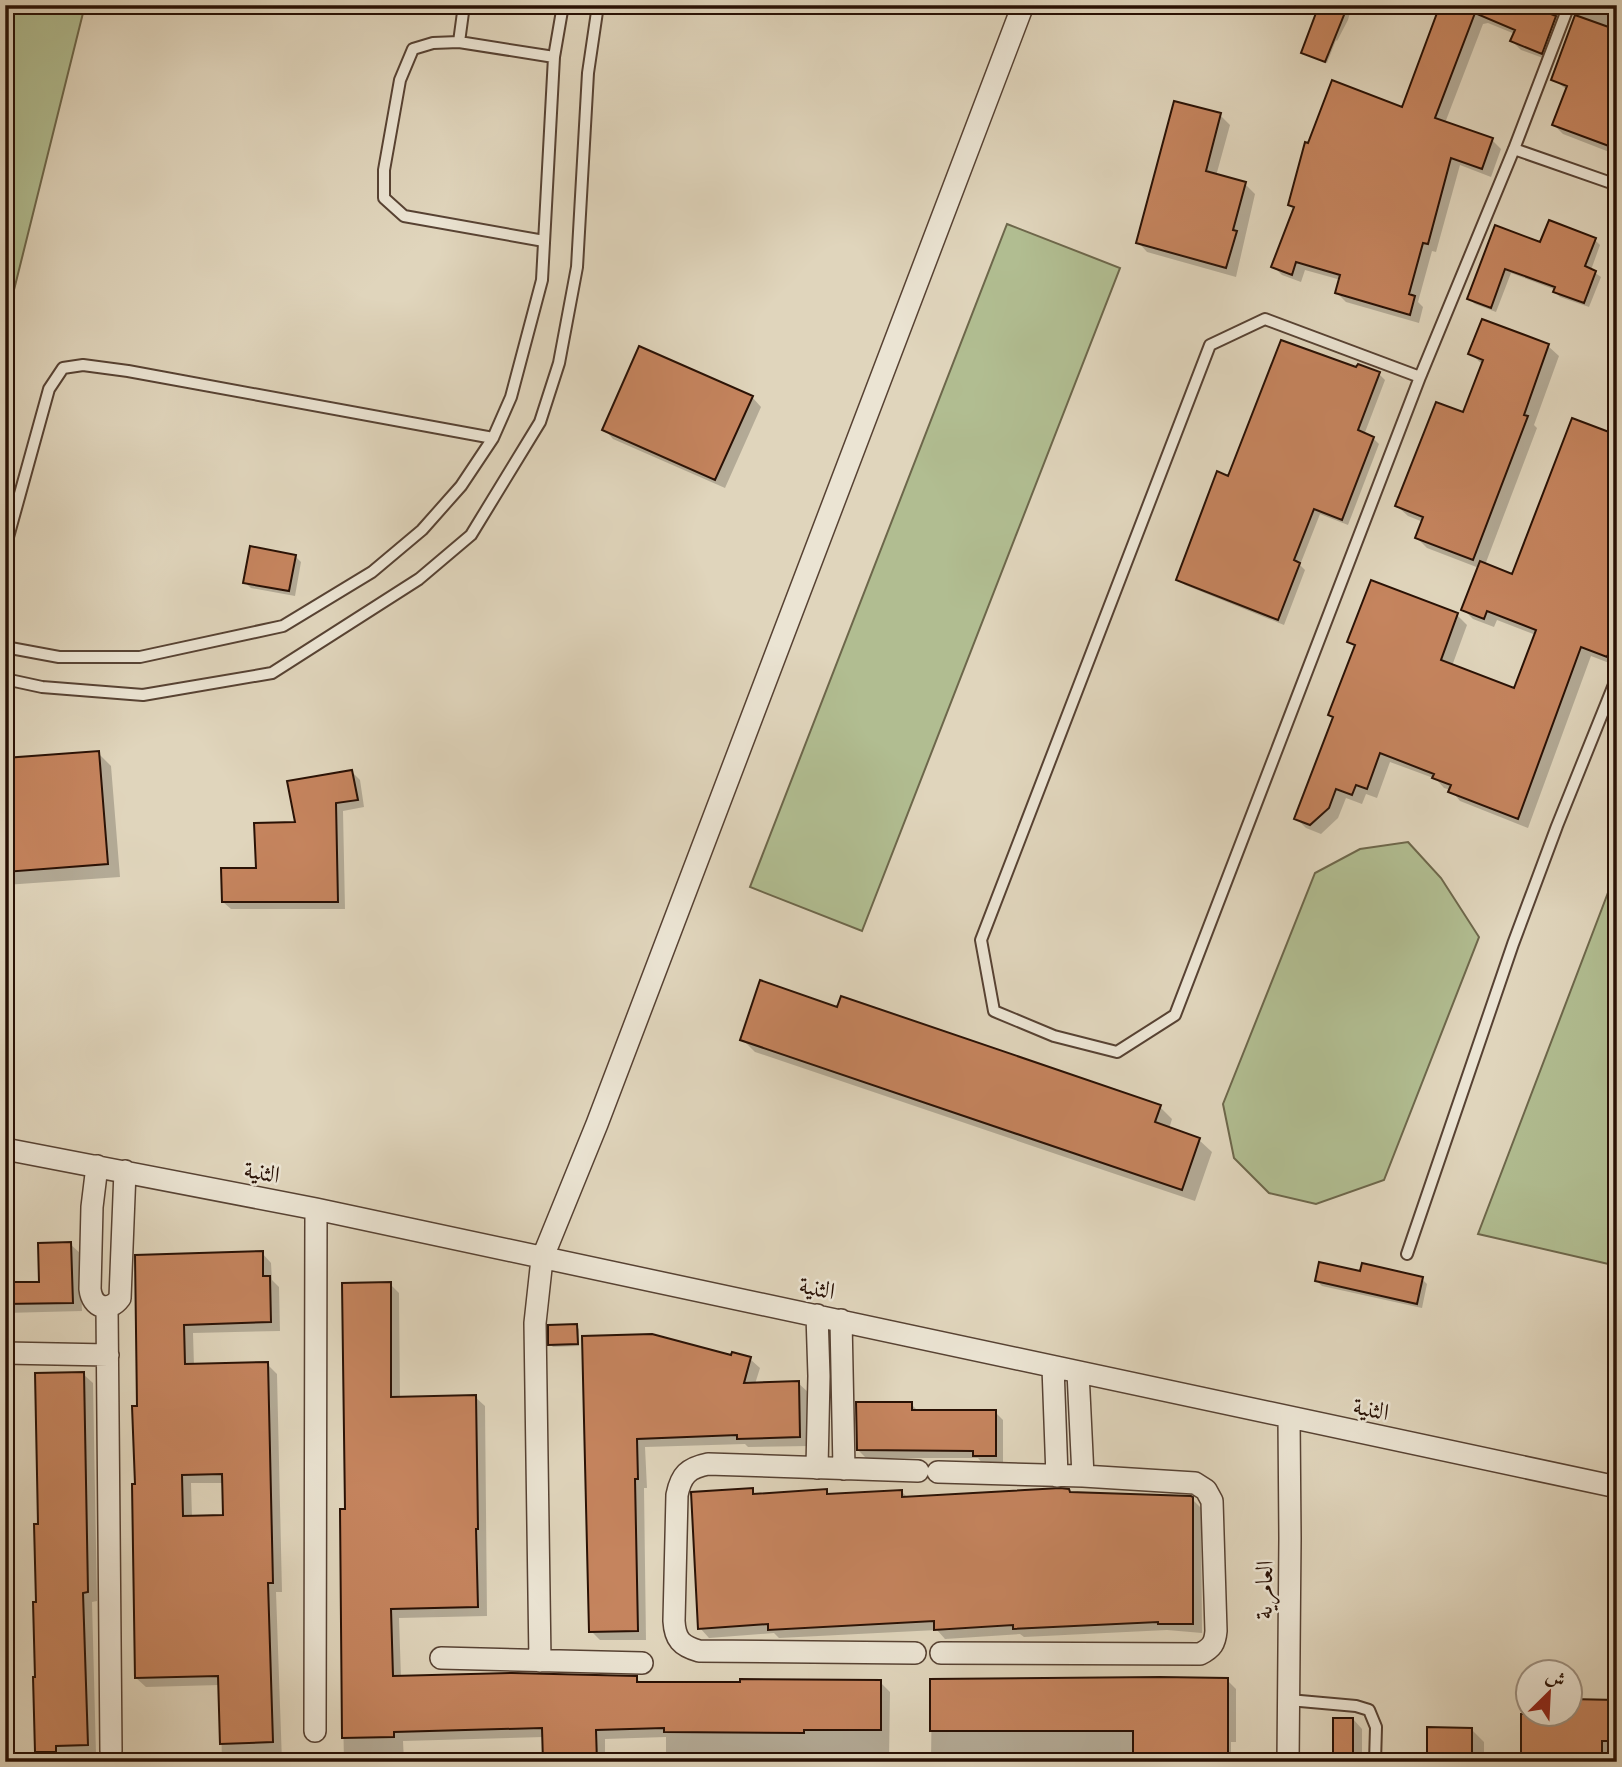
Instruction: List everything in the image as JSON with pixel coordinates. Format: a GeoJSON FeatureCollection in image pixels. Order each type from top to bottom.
{"type":"FeatureCollection","features":[{"type":"Feature","properties":{"kind":"street"},"geometry":{"type":"LineString","coordinates":[[540,1661],[535,1323],[542,1259],[602,1111],[1023,5]]}},
{"type":"Feature","properties":{"kind":"street","name":"الثنية"},"geometry":{"type":"LineString","coordinates":[[5,1149],[316,1209],[1617,1488]]}},
{"type":"Feature","properties":{"kind":"street"},"geometry":{"type":"LineString","coordinates":[[97,1166],[92,1207],[90,1289],[91,1299],[98,1306],[107,1308],[120,1298],[125,1171]]}},
{"type":"Feature","properties":{"kind":"street"},"geometry":{"type":"LineString","coordinates":[[315,1731],[316,1209]]}},
{"type":"Feature","properties":{"kind":"street"},"geometry":{"type":"LineString","coordinates":[[107,1308],[111,1751]]}},
{"type":"Feature","properties":{"kind":"street"},"geometry":{"type":"LineString","coordinates":[[817,1315],[817,1468]]}},
{"type":"Feature","properties":{"kind":"street"},"geometry":{"type":"LineString","coordinates":[[841,1320],[844,1469]]}},
{"type":"Feature","properties":{"kind":"street"},"geometry":{"type":"LineString","coordinates":[[5,1353],[108,1355]]}},
{"type":"Feature","properties":{"kind":"street"},"geometry":{"type":"LineString","coordinates":[[1053,1367],[1057,1476]]}},
{"type":"Feature","properties":{"kind":"street"},"geometry":{"type":"LineString","coordinates":[[1078,1372],[1083,1476]]}},
{"type":"Feature","properties":{"kind":"street","name":"العامرية"},"geometry":{"type":"LineString","coordinates":[[1288,1762],[1289,1418]]}},
{"type":"Feature","properties":{"kind":"street"},"geometry":{"type":"LineString","coordinates":[[915,1653],[699,1651],[684,1647],[675,1635],[677,1495],[680,1479],[692,1468],[708,1464],[1083,1476],[1195,1483],[1206,1490],[1212,1501],[1216,1631],[1216,1641],[1209,1649],[1200,1654],[941,1653]]}},
{"type":"Feature","properties":{"kind":"street"},"geometry":{"type":"LineString","coordinates":[[441,1658],[642,1663]]}},
{"type":"Feature","properties":{"kind":"lane"},"geometry":{"type":"LineString","coordinates":[[459,42],[464,5]]}},
{"type":"Feature","properties":{"kind":"lane"},"geometry":{"type":"LineString","coordinates":[[5,648],[60,657],[140,657],[283,626],[372,572],[422,530],[461,486],[493,438],[511,397],[542,280],[554,57],[563,5]]}},
{"type":"Feature","properties":{"kind":"lane"},"geometry":{"type":"LineString","coordinates":[[5,679],[43,687],[143,695],[272,673],[419,579],[471,535],[540,422],[559,363],[578,267],[588,73],[598,5]]}},
{"type":"Feature","properties":{"kind":"lane"},"geometry":{"type":"LineString","coordinates":[[1420,377],[1265,319],[1210,345],[981,940],[994,1011],[1054,1036],[1118,1052],[1175,1015],[1420,377],[1514,149],[1569,5]]}},
{"type":"Feature","properties":{"kind":"lane"},"geometry":{"type":"LineString","coordinates":[[544,241],[404,216],[384,198],[384,170],[400,80],[413,49],[433,43],[459,42],[554,57]]}},
{"type":"Feature","properties":{"kind":"lane"},"geometry":{"type":"LineString","coordinates":[[1514,149],[1617,185]]}},
{"type":"Feature","properties":{"kind":"lane"},"geometry":{"type":"LineString","coordinates":[[5,548],[49,389],[63,368],[83,365],[128,371],[493,438]]}},
{"type":"Feature","properties":{"kind":"lane"},"geometry":{"type":"LineString","coordinates":[[1407,1254],[1513,944],[1617,677]]}},
{"type":"Feature","properties":{"kind":"lane"},"geometry":{"type":"LineString","coordinates":[[1289,1700],[1356,1706],[1369,1710],[1376,1727],[1376,1762]]}},
{"type":"Feature","properties":{"kind":"green space"},"geometry":{"type":"Polygon","coordinates":[[[5,5],[85,5],[5,326],[5,5]]]}},
{"type":"Feature","properties":{"kind":"green space"},"geometry":{"type":"Polygon","coordinates":[[[1007,224],[1120,268],[862,931],[750,887],[1007,224]]]}},
{"type":"Feature","properties":{"kind":"green space"},"geometry":{"type":"Polygon","coordinates":[[[1408,842],[1441,878],[1479,937],[1384,1180],[1316,1204],[1269,1193],[1234,1158],[1223,1104],[1315,873],[1360,849],[1408,842]]]}},
{"type":"Feature","properties":{"kind":"green space"},"geometry":{"type":"Polygon","coordinates":[[[1617,869],[1617,1266],[1478,1234],[1617,869]]]}},
{"type":"Feature","properties":{"kind":"building"},"geometry":{"type":"Polygon","coordinates":[[[1319,5],[1348,5],[1325,62],[1301,53],[1319,5]]]}},
{"type":"Feature","properties":{"kind":"building"},"geometry":{"type":"Polygon","coordinates":[[[1440,5],[1528,5],[1556,16],[1542,54],[1510,41],[1515,30],[1475,13],[1435,118],[1493,138],[1482,169],[1451,158],[1428,244],[1423,243],[1409,294],[1415,296],[1410,315],[1335,293],[1340,275],[1296,262],[1292,275],[1271,267],[1294,207],[1288,205],[1305,142],[1308,143],[1332,80],[1402,107],[1440,5]]]}},
{"type":"Feature","properties":{"kind":"building"},"geometry":{"type":"Polygon","coordinates":[[[1575,15],[1617,30],[1617,149],[1552,125],[1567,86],[1551,80],[1575,15]]]}},
{"type":"Feature","properties":{"kind":"building"},"geometry":{"type":"Polygon","coordinates":[[[1174,101],[1221,113],[1206,171],[1246,182],[1233,230],[1237,231],[1226,268],[1136,243],[1174,101]]]}},
{"type":"Feature","properties":{"kind":"building"},"geometry":{"type":"Polygon","coordinates":[[[1549,220],[1596,238],[1585,266],[1596,271],[1584,303],[1553,292],[1555,287],[1505,269],[1491,308],[1467,299],[1495,225],[1540,242],[1549,220]]]}},
{"type":"Feature","properties":{"kind":"building"},"geometry":{"type":"Polygon","coordinates":[[[1482,319],[1549,344],[1524,415],[1528,416],[1473,560],[1415,538],[1423,517],[1395,506],[1436,402],[1463,412],[1483,360],[1468,354],[1482,319]]]}},
{"type":"Feature","properties":{"kind":"building"},"geometry":{"type":"Polygon","coordinates":[[[1281,340],[1356,367],[1358,364],[1380,372],[1358,430],[1374,437],[1342,520],[1314,509],[1294,560],[1300,563],[1278,620],[1176,580],[1217,471],[1228,476],[1281,340]]]}},
{"type":"Feature","properties":{"kind":"building"},"geometry":{"type":"Polygon","coordinates":[[[639,346],[753,396],[715,480],[602,430],[639,346]]]}},
{"type":"Feature","properties":{"kind":"building"},"geometry":{"type":"Polygon","coordinates":[[[1572,418],[1617,435],[1617,631],[1607,657],[1581,647],[1518,819],[1448,792],[1451,785],[1432,778],[1434,774],[1380,753],[1367,789],[1356,785],[1352,795],[1336,789],[1329,808],[1310,825],[1294,819],[1333,717],[1328,715],[1355,645],[1347,642],[1371,580],[1458,613],[1441,660],[1514,688],[1536,630],[1487,611],[1484,619],[1461,610],[1480,561],[1512,574],[1572,418]]]}},
{"type":"Feature","properties":{"kind":"building"},"geometry":{"type":"Polygon","coordinates":[[[250,546],[296,555],[289,591],[243,583],[250,546]]]}},
{"type":"Feature","properties":{"kind":"building"},"geometry":{"type":"Polygon","coordinates":[[[99,751],[108,864],[5,872],[5,758],[99,751]]]}},
{"type":"Feature","properties":{"kind":"building"},"geometry":{"type":"Polygon","coordinates":[[[352,770],[358,800],[336,803],[338,902],[222,902],[221,868],[256,868],[254,823],[295,822],[287,781],[352,770]]]}},
{"type":"Feature","properties":{"kind":"building"},"geometry":{"type":"Polygon","coordinates":[[[760,980],[837,1007],[841,996],[1161,1105],[1155,1122],[1200,1138],[1182,1190],[740,1040],[760,980]]]}},
{"type":"Feature","properties":{"kind":"building"},"geometry":{"type":"Polygon","coordinates":[[[71,1242],[73,1303],[5,1304],[5,1282],[39,1282],[38,1243],[71,1242]]]}},
{"type":"Feature","properties":{"kind":"building"},"geometry":{"type":"Polygon","coordinates":[[[263,1251],[263,1276],[270,1276],[271,1322],[184,1325],[185,1364],[268,1362],[273,1583],[268,1583],[273,1742],[220,1744],[218,1676],[135,1678],[132,1484],[135,1484],[132,1406],[137,1406],[135,1255],[263,1251]],[[222,1474],[182,1475],[183,1516],[223,1515],[222,1474]]]}},
{"type":"Feature","properties":{"kind":"building"},"geometry":{"type":"Polygon","coordinates":[[[1319,1262],[1360,1271],[1362,1263],[1423,1277],[1417,1304],[1315,1281],[1319,1262]]]}},
{"type":"Feature","properties":{"kind":"building"},"geometry":{"type":"Polygon","coordinates":[[[391,1282],[391,1397],[476,1395],[478,1529],[478,1607],[391,1609],[393,1676],[512,1673],[637,1676],[637,1682],[740,1682],[740,1679],[881,1680],[881,1730],[804,1730],[804,1733],[664,1732],[664,1728],[596,1730],[597,1762],[543,1762],[542,1728],[394,1732],[394,1737],[342,1738],[340,1509],[345,1509],[342,1283],[391,1282]]]}},
{"type":"Feature","properties":{"kind":"building"},"geometry":{"type":"Polygon","coordinates":[[[577,1324],[578,1344],[548,1345],[548,1325],[577,1324]]]}},
{"type":"Feature","properties":{"kind":"building"},"geometry":{"type":"Polygon","coordinates":[[[652,1334],[731,1355],[732,1352],[751,1357],[744,1383],[799,1381],[800,1437],[737,1439],[737,1435],[637,1439],[638,1479],[635,1479],[638,1631],[589,1632],[582,1336],[652,1334]]]}},
{"type":"Feature","properties":{"kind":"building"},"geometry":{"type":"Polygon","coordinates":[[[84,1372],[88,1592],[83,1593],[88,1745],[56,1746],[56,1752],[35,1752],[34,1524],[38,1524],[35,1373],[84,1372]]]}},
{"type":"Feature","properties":{"kind":"building"},"geometry":{"type":"Polygon","coordinates":[[[856,1402],[912,1402],[912,1410],[996,1410],[996,1456],[973,1456],[973,1451],[857,1450],[856,1402]]]}},
{"type":"Feature","properties":{"kind":"building"},"geometry":{"type":"Polygon","coordinates":[[[753,1488],[753,1494],[827,1489],[827,1494],[902,1490],[902,1497],[1060,1488],[1069,1489],[1070,1492],[1191,1496],[1193,1624],[1158,1622],[1013,1629],[1013,1625],[934,1630],[934,1621],[768,1630],[768,1624],[698,1629],[691,1492],[753,1488]]]}},
{"type":"Feature","properties":{"kind":"building"},"geometry":{"type":"Polygon","coordinates":[[[1228,1678],[1228,1762],[1133,1762],[1133,1731],[930,1731],[930,1679],[1228,1678]]]}},
{"type":"Feature","properties":{"kind":"building"},"geometry":{"type":"Polygon","coordinates":[[[1584,1699],[1617,1700],[1617,1741],[1602,1741],[1602,1760],[1521,1760],[1521,1728],[1584,1728],[1584,1699]]]}},
{"type":"Feature","properties":{"kind":"building"},"geometry":{"type":"Polygon","coordinates":[[[1333,1718],[1353,1718],[1353,1762],[1333,1762],[1333,1718]]]}},
{"type":"Feature","properties":{"kind":"building"},"geometry":{"type":"Polygon","coordinates":[[[1427,1727],[1472,1728],[1472,1762],[1427,1762],[1427,1727]]]}}]}
